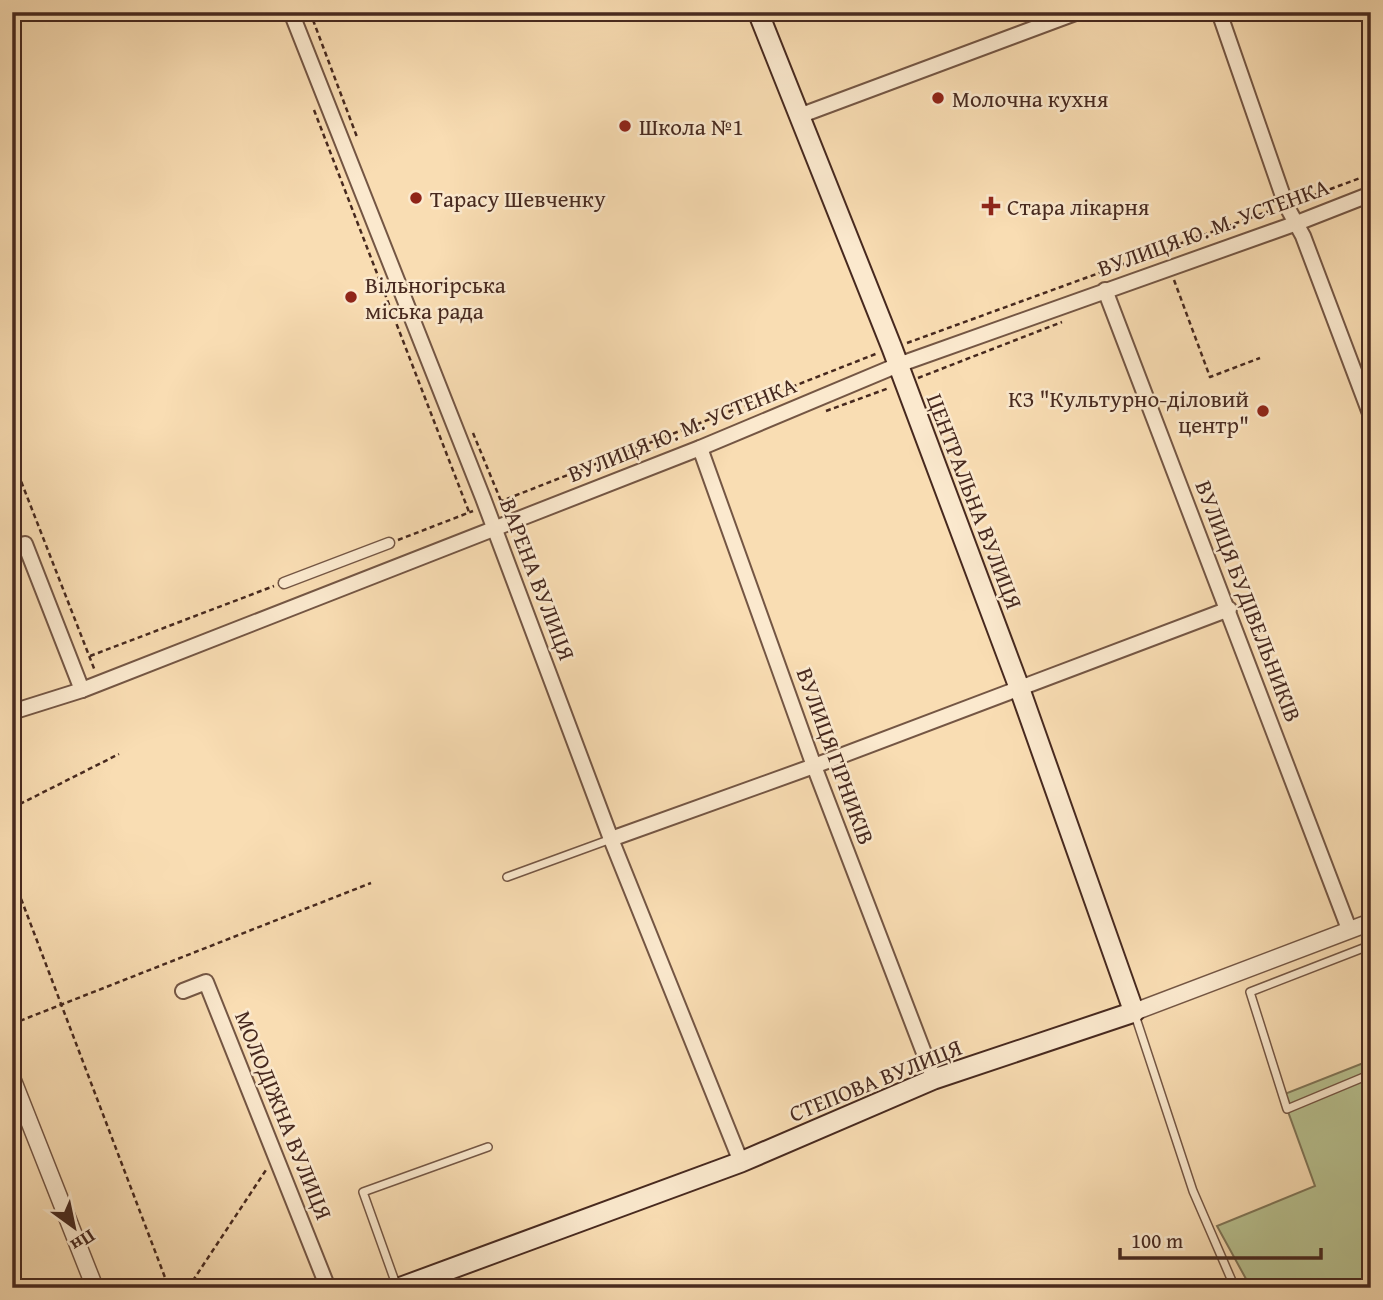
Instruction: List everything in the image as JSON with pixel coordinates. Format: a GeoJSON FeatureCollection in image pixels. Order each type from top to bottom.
{"type":"FeatureCollection","features":[{"type":"Feature","properties":{"kind":"main road","name":"ЦЕНТРАЛЬНА ВУЛИЦЯ"},"geometry":{"type":"LineString","coordinates":[[758,12],[898,365],[1019,687],[1133,1012]]}},
{"type":"Feature","properties":{"kind":"main road","name":"СТЕПОВА ВУЛИЦЯ"},"geometry":{"type":"LineString","coordinates":[[398,1288],[741,1161],[934,1079],[1133,1012]]}},
{"type":"Feature","properties":{"kind":"street","name":"ВАРЕНА ВУЛИЦЯ"},"geometry":{"type":"LineString","coordinates":[[291,12],[495,529],[611,839],[741,1161]]}},
{"type":"Feature","properties":{"kind":"street"},"geometry":{"type":"LineString","coordinates":[[799,116],[1078,12]]}},
{"type":"Feature","properties":{"kind":"street"},"geometry":{"type":"LineString","coordinates":[[1219,12],[1286,205],[1297,223],[1371,416]]}},
{"type":"Feature","properties":{"kind":"street","name":"ВУЛИЦЯ Ю. М. УСТЕНКА"},"geometry":{"type":"LineString","coordinates":[[12,712],[99,684],[495,529],[700,448],[898,365],[1297,223],[1371,194]]}},
{"type":"Feature","properties":{"kind":"street","name":"ВУЛИЦЯ БУДІВЕЛЬНИКІВ"},"geometry":{"type":"LineString","coordinates":[[1105,290],[1349,929]]}},
{"type":"Feature","properties":{"kind":"street","name":"ВУЛИЦЯ ГІРНИКІВ"},"geometry":{"type":"LineString","coordinates":[[700,448],[814,766],[934,1079]]}},
{"type":"Feature","properties":{"kind":"street"},"geometry":{"type":"LineString","coordinates":[[284,583],[389,543]]}},
{"type":"Feature","properties":{"kind":"street"},"geometry":{"type":"LineString","coordinates":[[25,544],[82,690]]}},
{"type":"Feature","properties":{"kind":"street"},"geometry":{"type":"LineString","coordinates":[[611,839],[814,766],[1229,609]]}},
{"type":"Feature","properties":{"kind":"street","name":"СТЕПОВА ВУЛИЦЯ"},"geometry":{"type":"LineString","coordinates":[[1133,1012],[1371,922]]}},
{"type":"Feature","properties":{"kind":"street","name":"МОЛОДІЖНА ВУЛИЦЯ"},"geometry":{"type":"LineString","coordinates":[[183,990],[206,982],[328,1288]]}},
{"type":"Feature","properties":{"kind":"street"},"geometry":{"type":"LineString","coordinates":[[12,1078],[95,1288]]}},
{"type":"Feature","properties":{"kind":"lane"},"geometry":{"type":"LineString","coordinates":[[507,877],[611,839]]}},
{"type":"Feature","properties":{"kind":"lane"},"geometry":{"type":"LineString","coordinates":[[1371,945],[1250,992],[1287,1109],[1371,1074]]}},
{"type":"Feature","properties":{"kind":"lane"},"geometry":{"type":"LineString","coordinates":[[1133,1012],[1193,1191],[1235,1288]]}},
{"type":"Feature","properties":{"kind":"lane"},"geometry":{"type":"LineString","coordinates":[[398,1288],[363,1192],[488,1147]]}},
{"type":"Feature","properties":{"kind":"path"},"geometry":{"type":"LineString","coordinates":[[310,12],[357,139]]}},
{"type":"Feature","properties":{"kind":"path"},"geometry":{"type":"LineString","coordinates":[[310,102],[469,513]]}},
{"type":"Feature","properties":{"kind":"path"},"geometry":{"type":"LineString","coordinates":[[1174,280],[1210,377],[1260,358]]}},
{"type":"Feature","properties":{"kind":"path"},"geometry":{"type":"LineString","coordinates":[[470,423],[500,501]]}},
{"type":"Feature","properties":{"kind":"path"},"geometry":{"type":"LineString","coordinates":[[12,458],[99,684]]}},
{"type":"Feature","properties":{"kind":"path"},"geometry":{"type":"LineString","coordinates":[[90,656],[284,583]]}},
{"type":"Feature","properties":{"kind":"path"},"geometry":{"type":"LineString","coordinates":[[12,807],[119,754]]}},
{"type":"Feature","properties":{"kind":"path"},"geometry":{"type":"LineString","coordinates":[[12,875],[169,1288]]}},
{"type":"Feature","properties":{"kind":"path"},"geometry":{"type":"LineString","coordinates":[[12,1024],[371,883]]}},
{"type":"Feature","properties":{"kind":"path"},"geometry":{"type":"LineString","coordinates":[[188,1288],[275,1155]]}},
{"type":"Feature","properties":{"kind":"green space"},"geometry":{"type":"Polygon","coordinates":[[[1371,1060],[1371,1288],[1251,1288],[1217,1226],[1315,1186],[1282,1095],[1371,1060]]]}},
{"type":"Feature","properties":{"kind":"place","name":"Молочна кухня"},"geometry":{"type":"Point","coordinates":[938,98]}},
{"type":"Feature","properties":{"kind":"place","name":"Школа №1"},"geometry":{"type":"Point","coordinates":[625,126]}},
{"type":"Feature","properties":{"kind":"place","name":"Тарасу Шевченку"},"geometry":{"type":"Point","coordinates":[416,198]}},
{"type":"Feature","properties":{"kind":"place","name":"Стара лікарня"},"geometry":{"type":"Point","coordinates":[991,206]}},
{"type":"Feature","properties":{"kind":"place","name":"Вільногірська міська рада"},"geometry":{"type":"Point","coordinates":[351,297]}},
{"type":"Feature","properties":{"kind":"place","name":"КЗ \"Культурно-діловий центр\""},"geometry":{"type":"Point","coordinates":[1263,411]}}]}
